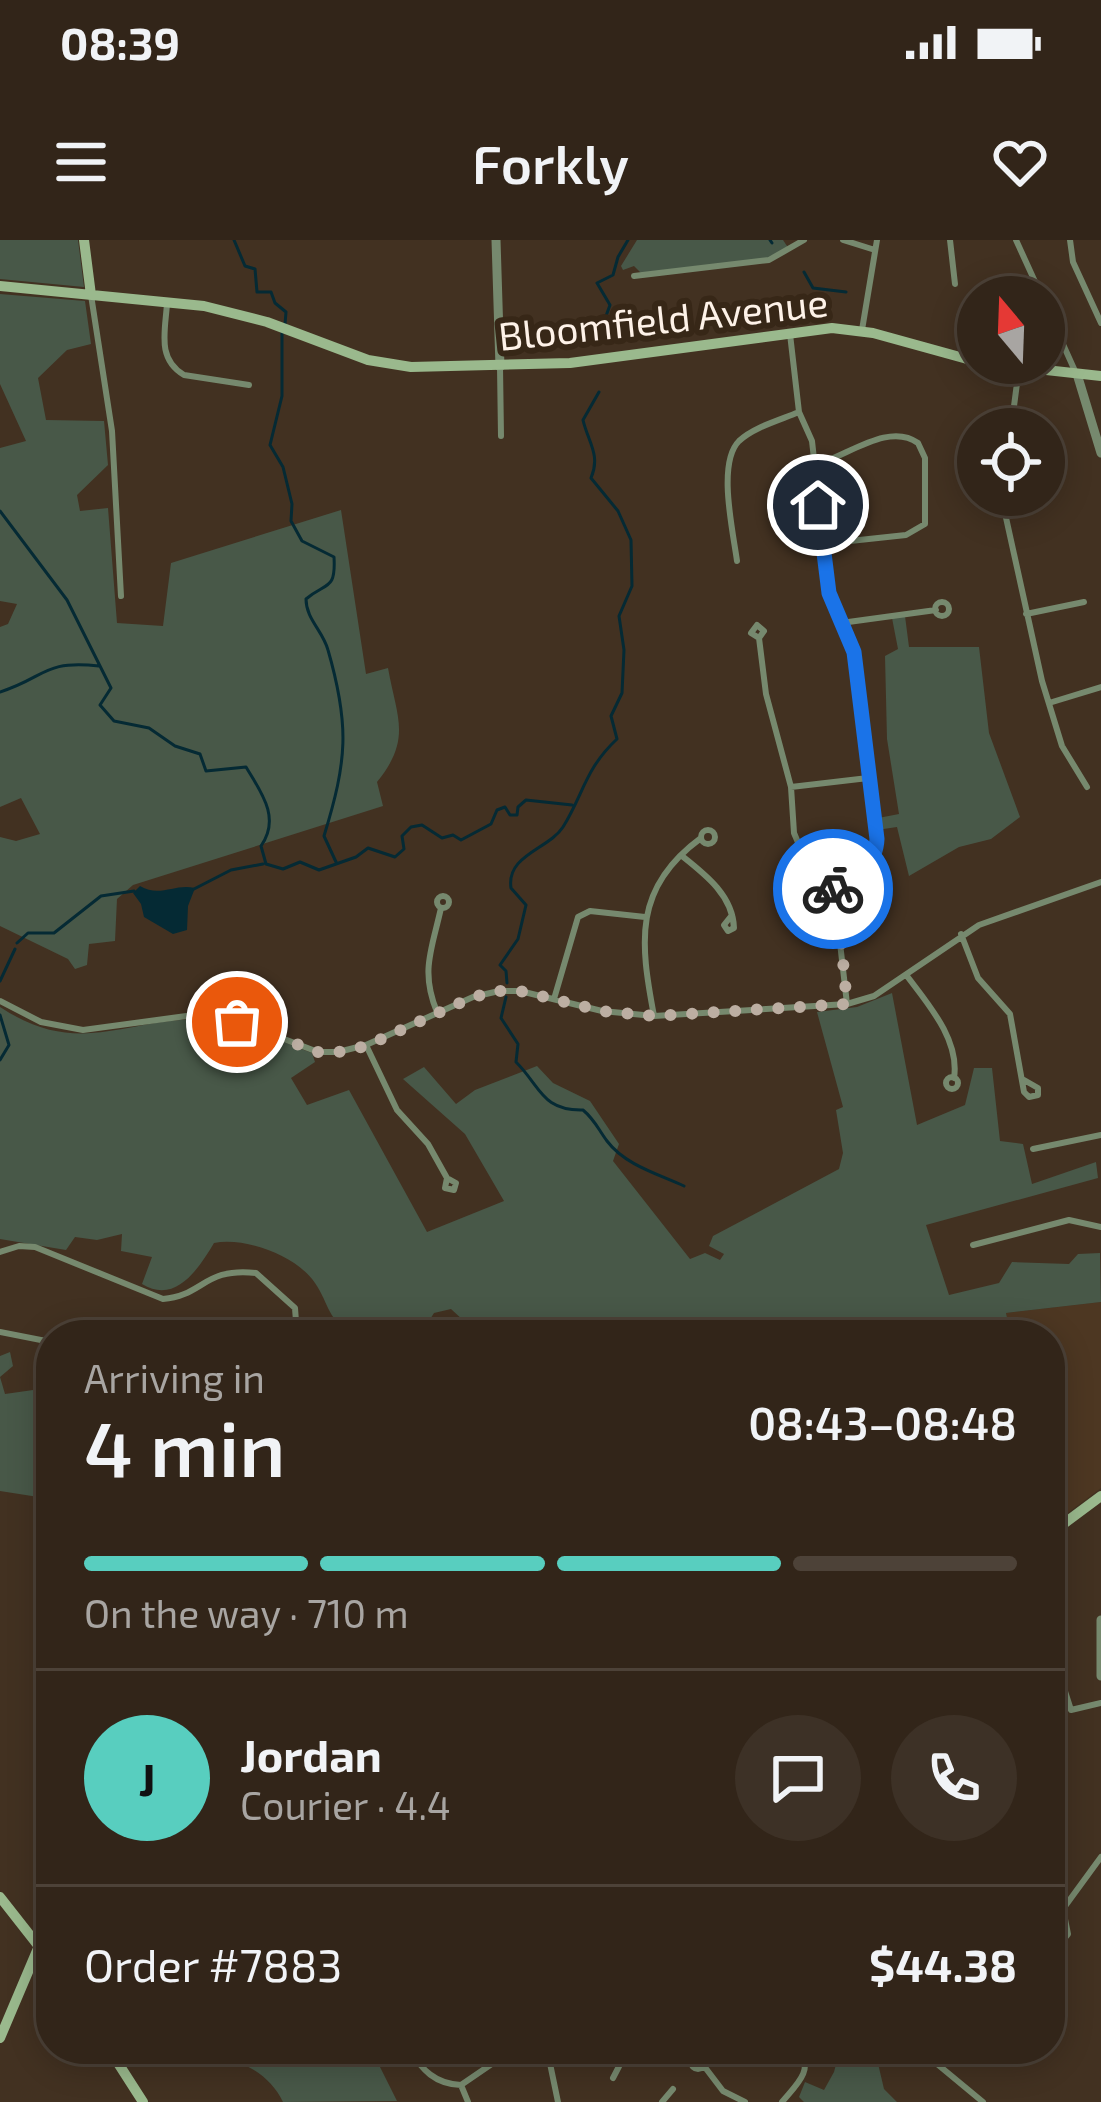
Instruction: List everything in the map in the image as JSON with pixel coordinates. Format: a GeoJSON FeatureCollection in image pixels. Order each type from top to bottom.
{"type":"FeatureCollection","features":[{"type":"Feature","properties":{"kind":"main road"},"geometry":{"type":"LineString","coordinates":[[84,240],[91,295]]}},
{"type":"Feature","properties":{"kind":"main road","name":"Bloomfield Avenue"},"geometry":{"type":"LineString","coordinates":[[0,286],[167,301],[244,315],[383,364],[427,368],[570,363],[789,331],[862,330],[957,357]]}},
{"type":"Feature","properties":{"kind":"main road","name":"Bloomfield Avenue"},"geometry":{"type":"LineString","coordinates":[[1065,373],[1101,376]]}},
{"type":"Feature","properties":{"kind":"main road"},"geometry":{"type":"LineString","coordinates":[[1065,1523],[1101,1496]]}},
{"type":"Feature","properties":{"kind":"main road"},"geometry":{"type":"LineString","coordinates":[[0,1897],[36,1942]]}},
{"type":"Feature","properties":{"kind":"main road"},"geometry":{"type":"LineString","coordinates":[[0,2038],[36,1953]]}},
{"type":"Feature","properties":{"kind":"main road"},"geometry":{"type":"LineString","coordinates":[[118,2064],[142,2102]]}},
{"type":"Feature","properties":{"kind":"street"},"geometry":{"type":"LineString","coordinates":[[496,240],[501,436]]}},
{"type":"Feature","properties":{"kind":"street"},"geometry":{"type":"LineString","coordinates":[[634,276],[770,260],[804,240]]}},
{"type":"Feature","properties":{"kind":"street"},"geometry":{"type":"LineString","coordinates":[[843,240],[874,250]]}},
{"type":"Feature","properties":{"kind":"street"},"geometry":{"type":"LineString","coordinates":[[862,330],[877,240]]}},
{"type":"Feature","properties":{"kind":"street"},"geometry":{"type":"LineString","coordinates":[[950,240],[955,284]]}},
{"type":"Feature","properties":{"kind":"street"},"geometry":{"type":"LineString","coordinates":[[1016,240],[1032,276]]}},
{"type":"Feature","properties":{"kind":"street"},"geometry":{"type":"LineString","coordinates":[[1070,240],[1073,262],[1101,323]]}},
{"type":"Feature","properties":{"kind":"street"},"geometry":{"type":"LineString","coordinates":[[91,295],[112,431],[121,596]]}},
{"type":"Feature","properties":{"kind":"street"},"geometry":{"type":"LineString","coordinates":[[167,301],[167,362],[184,375],[249,385]]}},
{"type":"Feature","properties":{"kind":"street"},"geometry":{"type":"LineString","coordinates":[[789,331],[799,412],[812,441],[829,593],[854,652],[877,853],[871,864],[829,891]]}},
{"type":"Feature","properties":{"kind":"street"},"geometry":{"type":"LineString","coordinates":[[1065,348],[1101,453]]}},
{"type":"Feature","properties":{"kind":"street"},"geometry":{"type":"LineString","coordinates":[[737,561],[728,484],[733,449],[742,438],[799,412]]}},
{"type":"Feature","properties":{"kind":"street"},"geometry":{"type":"LineString","coordinates":[[814,465],[899,436],[918,443],[925,458],[925,524],[906,535],[822,544]]}},
{"type":"Feature","properties":{"kind":"street"},"geometry":{"type":"LineString","coordinates":[[1005,516],[1049,704],[1068,760],[1087,787]]}},
{"type":"Feature","properties":{"kind":"street"},"geometry":{"type":"LineString","coordinates":[[1026,614],[1084,602]]}},
{"type":"Feature","properties":{"kind":"street"},"geometry":{"type":"LineString","coordinates":[[841,623],[936,610]]}},
{"type":"Feature","properties":{"kind":"street"},"geometry":{"type":"LineString","coordinates":[[758,638],[766,694],[791,787],[799,848],[829,891],[840,929],[847,1004]]}},
{"type":"Feature","properties":{"kind":"street"},"geometry":{"type":"LineString","coordinates":[[1049,704],[1101,687]]}},
{"type":"Feature","properties":{"kind":"street"},"geometry":{"type":"LineString","coordinates":[[791,787],[868,778]]}},
{"type":"Feature","properties":{"kind":"street"},"geometry":{"type":"LineString","coordinates":[[654,1016],[643,953],[645,917],[654,889],[701,838]]}},
{"type":"Feature","properties":{"kind":"street"},"geometry":{"type":"LineString","coordinates":[[682,856],[720,889],[732,915]]}},
{"type":"Feature","properties":{"kind":"street"},"geometry":{"type":"LineString","coordinates":[[0,1001],[41,1022],[83,1030],[201,1014],[318,1052],[366,1046],[437,1012],[499,991],[654,1016],[847,1004],[874,996],[907,976],[962,934],[1060,893],[1101,882]]}},
{"type":"Feature","properties":{"kind":"street"},"geometry":{"type":"LineString","coordinates":[[437,1012],[427,973],[441,908]]}},
{"type":"Feature","properties":{"kind":"street"},"geometry":{"type":"LineString","coordinates":[[554,999],[578,917],[590,911],[645,917]]}},
{"type":"Feature","properties":{"kind":"street"},"geometry":{"type":"LineString","coordinates":[[962,934],[978,977],[1010,1014],[1024,1080]]}},
{"type":"Feature","properties":{"kind":"street"},"geometry":{"type":"LineString","coordinates":[[907,976],[941,1025],[951,1047],[954,1078]]}},
{"type":"Feature","properties":{"kind":"street"},"geometry":{"type":"LineString","coordinates":[[366,1046],[398,1110],[428,1144],[447,1178]]}},
{"type":"Feature","properties":{"kind":"street"},"geometry":{"type":"LineString","coordinates":[[1033,1149],[1101,1135]]}},
{"type":"Feature","properties":{"kind":"street"},"geometry":{"type":"LineString","coordinates":[[973,1245],[1069,1220],[1101,1227]]}},
{"type":"Feature","properties":{"kind":"street"},"geometry":{"type":"LineString","coordinates":[[0,1252],[35,1247],[163,1299],[184,1294],[212,1275],[256,1273],[295,1308],[296,1320]]}},
{"type":"Feature","properties":{"kind":"street"},"geometry":{"type":"LineString","coordinates":[[0,1332],[36,1339]]}},
{"type":"Feature","properties":{"kind":"street"},"geometry":{"type":"LineString","coordinates":[[1101,1620],[1101,1676]]}},
{"type":"Feature","properties":{"kind":"street"},"geometry":{"type":"LineString","coordinates":[[1065,1691],[1071,1710],[1101,1703]]}},
{"type":"Feature","properties":{"kind":"street"},"geometry":{"type":"LineString","coordinates":[[1065,1906],[1101,1857]]}},
{"type":"Feature","properties":{"kind":"street"},"geometry":{"type":"LineString","coordinates":[[418,2064],[450,2085],[461,2085],[492,2064]]}},
{"type":"Feature","properties":{"kind":"street"},"geometry":{"type":"LineString","coordinates":[[547,2064],[558,2101],[547,2102]]}},
{"type":"Feature","properties":{"kind":"street"},"geometry":{"type":"LineString","coordinates":[[613,2078],[620,2064]]}},
{"type":"Feature","properties":{"kind":"street"},"geometry":{"type":"LineString","coordinates":[[782,2102],[807,2064]]}},
{"type":"Feature","properties":{"kind":"street"},"geometry":{"type":"LineString","coordinates":[[936,2064],[983,2102]]}},
{"type":"Feature","properties":{"kind":"street"},"geometry":{"type":"LineString","coordinates":[[704,2066],[723,2091],[745,2102]]}},
{"type":"Feature","properties":{"kind":"street"},"geometry":{"type":"LineString","coordinates":[[461,2085],[468,2102]]}},
{"type":"Feature","properties":{"kind":"street"},"geometry":{"type":"LineString","coordinates":[[662,2102],[673,2090]]}},
{"type":"Feature","properties":{"kind":"shaded area"},"geometry":{"type":"Polygon","coordinates":[[[1101,1302],[1101,1488],[1065,1515],[1065,1320],[1008,1320],[1006,1313],[1101,1302]]]}},
{"type":"Feature","properties":{"kind":"green space"},"geometry":{"type":"Polygon","coordinates":[[[0,240],[78,240],[84,287],[0,279],[0,240]]]}},
{"type":"Feature","properties":{"kind":"green space"},"geometry":{"type":"Polygon","coordinates":[[[637,240],[783,240],[789,249],[771,258],[642,274],[634,266],[623,270],[621,266],[637,240]]]}},
{"type":"Feature","properties":{"kind":"green space"},"geometry":{"type":"Polygon","coordinates":[[[0,294],[85,301],[91,344],[67,350],[38,378],[46,420],[104,421],[108,465],[77,495],[80,511],[108,508],[117,623],[163,626],[171,563],[341,510],[366,674],[388,668],[398,715],[395,753],[377,782],[383,806],[133,885],[117,899],[115,941],[89,944],[87,965],[75,969],[68,959],[0,926],[0,837],[16,841],[40,834],[21,798],[0,807],[0,627],[8,624],[17,604],[0,601],[0,448],[26,441],[0,384],[0,294]]]}},
{"type":"Feature","properties":{"kind":"green space"},"geometry":{"type":"Polygon","coordinates":[[[905,616],[909,647],[979,647],[989,733],[1020,817],[991,839],[959,847],[909,876],[897,827],[870,831],[868,820],[899,814],[887,739],[885,656],[898,649],[892,618],[905,616]]]}},
{"type":"Feature","properties":{"kind":"green space"},"geometry":{"type":"Polygon","coordinates":[[[892,993],[917,1125],[965,1105],[974,1068],[992,1068],[1000,1141],[1023,1144],[1032,1184],[1096,1162],[1098,1178],[926,1225],[949,1295],[999,1283],[1012,1262],[1069,1264],[1078,1254],[1100,1253],[1101,1302],[1006,1313],[1008,1320],[463,1320],[451,1309],[434,1313],[430,1320],[336,1320],[306,1273],[283,1256],[255,1246],[214,1243],[185,1281],[165,1290],[142,1284],[152,1257],[121,1251],[122,1234],[97,1240],[75,1237],[66,1250],[0,1239],[0,1007],[27,1022],[75,1033],[212,1020],[312,1053],[315,1062],[291,1078],[307,1105],[349,1090],[427,1232],[504,1201],[465,1134],[403,1079],[424,1067],[456,1104],[475,1090],[537,1066],[553,1083],[590,1101],[619,1144],[613,1161],[690,1259],[705,1253],[720,1260],[724,1254],[709,1246],[713,1236],[839,1169],[843,1153],[836,1110],[843,1107],[817,1012],[857,1007],[892,993]]]}},
{"type":"Feature","properties":{"kind":"green space"},"geometry":{"type":"Polygon","coordinates":[[[10,1352],[13,1366],[0,1377],[0,1356],[10,1352]]]}},
{"type":"Feature","properties":{"kind":"green space"},"geometry":{"type":"Polygon","coordinates":[[[36,1376],[36,1497],[0,1491],[0,1377],[5,1394],[33,1390],[36,1376]]]}},
{"type":"Feature","properties":{"kind":"green space"},"geometry":{"type":"Polygon","coordinates":[[[240,2064],[378,2064],[397,2101],[283,2102],[255,2071],[240,2064]]]}},
{"type":"Feature","properties":{"kind":"green space"},"geometry":{"type":"Polygon","coordinates":[[[836,2064],[878,2064],[884,2089],[897,2102],[804,2102],[799,2097],[805,2082],[824,2090],[836,2064]]]}},
{"type":"Feature","properties":{"kind":"water"},"geometry":{"type":"Polygon","coordinates":[[[140,886],[154,891],[195,888],[187,930],[173,934],[144,917],[133,893],[140,886]]]}},
{"type":"Feature","properties":{"kind":"waterway"},"geometry":{"type":"LineString","coordinates":[[234,240],[245,266],[255,269],[257,292],[271,292],[286,312],[285,324]]}},
{"type":"Feature","properties":{"kind":"waterway"},"geometry":{"type":"LineString","coordinates":[[607,340],[602,327],[610,305],[597,283],[613,275],[628,240]]}},
{"type":"Feature","properties":{"kind":"waterway"},"geometry":{"type":"LineString","coordinates":[[804,272],[813,288],[846,292]]}},
{"type":"Feature","properties":{"kind":"waterway"},"geometry":{"type":"LineString","coordinates":[[282,333],[282,396],[270,445],[283,467],[291,521],[302,541],[334,557],[331,581],[306,599],[328,650],[340,701],[341,764],[324,836],[336,862]]}},
{"type":"Feature","properties":{"kind":"waterway"},"geometry":{"type":"LineString","coordinates":[[507,983],[500,965],[518,939],[526,905],[511,888],[515,868],[557,835],[591,771],[617,739],[611,716],[622,693],[624,650],[619,616],[632,586],[631,540],[618,511],[591,478],[594,455],[583,420],[599,392]]}},
{"type":"Feature","properties":{"kind":"waterway"},"geometry":{"type":"LineString","coordinates":[[0,511],[67,600],[111,688],[100,705],[114,721],[149,728],[175,746],[200,754],[206,771],[246,767],[269,815],[261,846],[266,864],[283,869],[300,862],[319,870],[368,848],[395,857],[404,849],[402,836],[411,827],[422,825],[442,838],[453,835],[461,840],[491,824],[497,810],[505,807],[510,815],[517,815],[526,800],[572,805]]}},
{"type":"Feature","properties":{"kind":"waterway"},"geometry":{"type":"LineString","coordinates":[[0,692],[66,665],[99,666]]}},
{"type":"Feature","properties":{"kind":"waterway"},"geometry":{"type":"LineString","coordinates":[[194,889],[231,870],[263,864]]}},
{"type":"Feature","properties":{"kind":"waterway"},"geometry":{"type":"LineString","coordinates":[[17,943],[28,933],[54,933],[101,896],[134,891]]}},
{"type":"Feature","properties":{"kind":"waterway"},"geometry":{"type":"LineString","coordinates":[[0,981],[15,949]]}},
{"type":"Feature","properties":{"kind":"waterway"},"geometry":{"type":"LineString","coordinates":[[506,997],[501,1018],[518,1044],[516,1062],[544,1096],[559,1106],[583,1110],[623,1156],[684,1186]]}},
{"type":"Feature","properties":{"kind":"waterway"},"geometry":{"type":"LineString","coordinates":[[0,1015],[9,1045],[0,1060]]}},
{"type":"Feature","properties":{"kind":"way so far"},"geometry":{"type":"LineString","coordinates":[[237,1022],[318,1052],[338,1052],[366,1046],[473,997],[499,991],[654,1016],[847,1004],[840,929],[829,891],[833,889]]}},
{"type":"Feature","properties":{"kind":"route"},"geometry":{"type":"LineString","coordinates":[[818,505],[829,593],[854,652],[877,839],[871,864],[833,889]]}}]}
